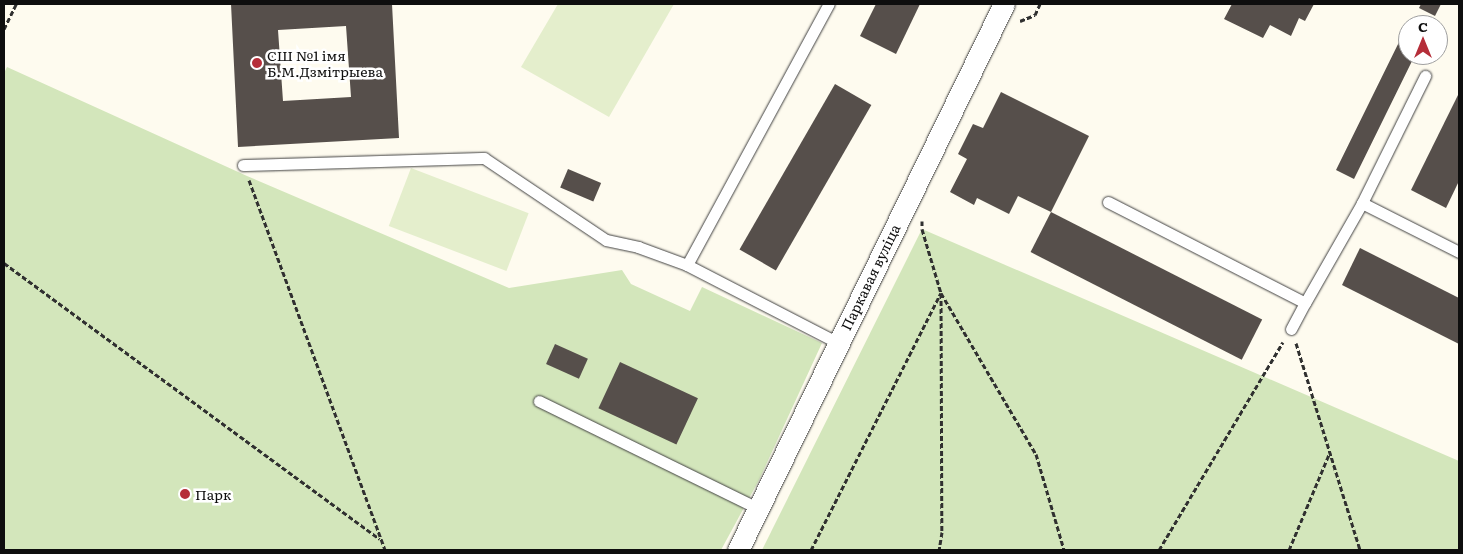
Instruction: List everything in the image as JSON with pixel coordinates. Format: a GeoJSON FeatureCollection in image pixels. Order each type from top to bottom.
{"type":"FeatureCollection","features":[{"type":"Feature","properties":{"kind":"street","name":"Паркавая вуліца"},"geometry":{"type":"LineString","coordinates":[[738,550],[1004,4]]}},
{"type":"Feature","properties":{"kind":"lane"},"geometry":{"type":"LineString","coordinates":[[687,265],[829,4]]}},
{"type":"Feature","properties":{"kind":"lane"},"geometry":{"type":"LineString","coordinates":[[1291,328],[1362,203],[1425,76]]}},
{"type":"Feature","properties":{"kind":"lane"},"geometry":{"type":"LineString","coordinates":[[243,165],[484,158],[606,240],[638,247],[687,265],[838,343]]}},
{"type":"Feature","properties":{"kind":"lane"},"geometry":{"type":"LineString","coordinates":[[1108,202],[1306,303]]}},
{"type":"Feature","properties":{"kind":"lane"},"geometry":{"type":"LineString","coordinates":[[1362,203],[1459,251]]}},
{"type":"Feature","properties":{"kind":"lane"},"geometry":{"type":"LineString","coordinates":[[539,401],[759,509]]}},
{"type":"Feature","properties":{"kind":"path"},"geometry":{"type":"LineString","coordinates":[[4,29],[16,4]]}},
{"type":"Feature","properties":{"kind":"path"},"geometry":{"type":"LineString","coordinates":[[1013,24],[1035,15],[1040,4]]}},
{"type":"Feature","properties":{"kind":"path"},"geometry":{"type":"LineString","coordinates":[[243,165],[385,550]]}},
{"type":"Feature","properties":{"kind":"path"},"geometry":{"type":"LineString","coordinates":[[922,213],[922,229],[940,293],[1036,454],[1064,550]]}},
{"type":"Feature","properties":{"kind":"path"},"geometry":{"type":"LineString","coordinates":[[4,262],[380,538]]}},
{"type":"Feature","properties":{"kind":"path"},"geometry":{"type":"LineString","coordinates":[[811,550],[940,293]]}},
{"type":"Feature","properties":{"kind":"path"},"geometry":{"type":"LineString","coordinates":[[939,550],[942,532],[940,293]]}},
{"type":"Feature","properties":{"kind":"path"},"geometry":{"type":"LineString","coordinates":[[1291,328],[1360,550]]}},
{"type":"Feature","properties":{"kind":"path"},"geometry":{"type":"LineString","coordinates":[[1159,550],[1291,328]]}},
{"type":"Feature","properties":{"kind":"path"},"geometry":{"type":"LineString","coordinates":[[1289,550],[1330,452]]}},
{"type":"Feature","properties":{"kind":"green space"},"geometry":{"type":"Polygon","coordinates":[[[558,4],[674,4],[609,117],[521,67],[558,4]]]}},
{"type":"Feature","properties":{"kind":"green space"},"geometry":{"type":"Polygon","coordinates":[[[7,67],[247,176],[509,288],[622,270],[631,284],[690,311],[702,287],[822,343],[759,480],[721,550],[4,550],[4,73],[7,67]]]}},
{"type":"Feature","properties":{"kind":"green space"},"geometry":{"type":"Polygon","coordinates":[[[411,168],[529,213],[506,271],[389,226],[411,168]]]}},
{"type":"Feature","properties":{"kind":"green space"},"geometry":{"type":"Polygon","coordinates":[[[922,229],[1459,461],[1459,550],[762,550],[922,229]]]}},
{"type":"Feature","properties":{"kind":"building","name":"СШ №1 імя Б.М.Дзмітрыева"},"geometry":{"type":"Polygon","coordinates":[[[231,4],[392,4],[399,138],[238,147],[231,4]],[[346,26],[278,30],[283,101],[351,97],[346,26]]]}},
{"type":"Feature","properties":{"kind":"building"},"geometry":{"type":"Polygon","coordinates":[[[876,4],[920,4],[896,54],[860,36],[876,4]]]}},
{"type":"Feature","properties":{"kind":"building"},"geometry":{"type":"Polygon","coordinates":[[[1232,4],[1314,4],[1305,21],[1299,18],[1291,36],[1270,25],[1263,38],[1224,19],[1232,4]]]}},
{"type":"Feature","properties":{"kind":"building"},"geometry":{"type":"Polygon","coordinates":[[[1421,4],[1441,4],[1436,15],[1419,8],[1421,4]]]}},
{"type":"Feature","properties":{"kind":"building"},"geometry":{"type":"Polygon","coordinates":[[[1398,44],[1398,65],[1410,65],[1354,179],[1336,170],[1398,44]]]}},
{"type":"Feature","properties":{"kind":"building"},"geometry":{"type":"Polygon","coordinates":[[[835,84],[871,105],[776,270],[740,249],[835,84]]]}},
{"type":"Feature","properties":{"kind":"building"},"geometry":{"type":"Polygon","coordinates":[[[1001,92],[1089,136],[1051,212],[1018,196],[1009,214],[977,198],[974,205],[950,192],[967,159],[958,154],[973,124],[983,128],[1001,92]]]}},
{"type":"Feature","properties":{"kind":"building"},"geometry":{"type":"Polygon","coordinates":[[[1459,93],[1459,181],[1446,208],[1411,190],[1459,93]]]}},
{"type":"Feature","properties":{"kind":"building"},"geometry":{"type":"Polygon","coordinates":[[[568,169],[601,183],[593,201],[560,187],[568,169]]]}},
{"type":"Feature","properties":{"kind":"building"},"geometry":{"type":"Polygon","coordinates":[[[1051,212],[1262,320],[1242,360],[1031,252],[1051,212]]]}},
{"type":"Feature","properties":{"kind":"building"},"geometry":{"type":"Polygon","coordinates":[[[1360,248],[1459,298],[1459,344],[1342,285],[1360,248]]]}},
{"type":"Feature","properties":{"kind":"building"},"geometry":{"type":"Polygon","coordinates":[[[555,344],[588,359],[579,379],[546,364],[555,344]]]}},
{"type":"Feature","properties":{"kind":"building"},"geometry":{"type":"Polygon","coordinates":[[[620,362],[698,398],[676,445],[598,408],[620,362]]]}},
{"type":"Feature","properties":{"kind":"place","name":"СШ №1 імя Б.М.Дзмітрыева"},"geometry":{"type":"Point","coordinates":[257,63]}},
{"type":"Feature","properties":{"kind":"place","name":"Парк"},"geometry":{"type":"Point","coordinates":[185,494]}}]}
